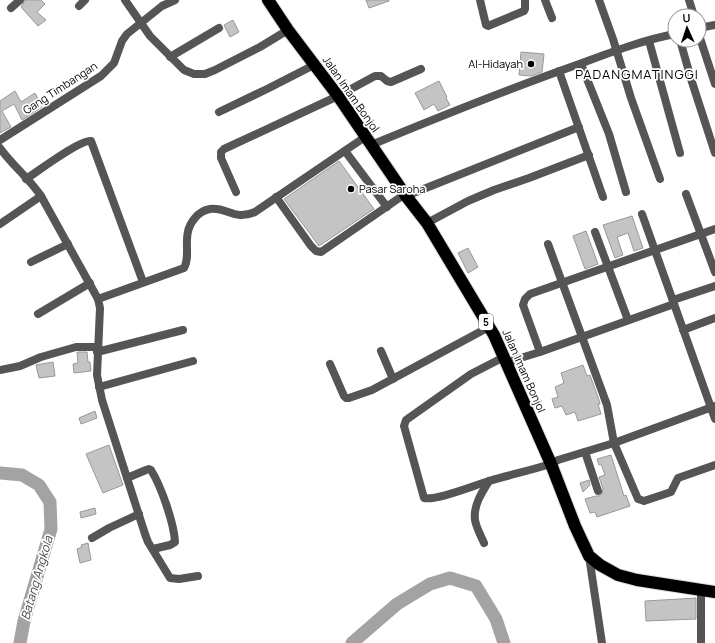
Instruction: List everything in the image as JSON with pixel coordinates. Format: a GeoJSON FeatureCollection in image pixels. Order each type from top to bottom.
{"type":"FeatureCollection","features":[{"type":"Feature","properties":{"kind":"highway","name":"Jalan Imam Bonjol"},"geometry":{"type":"LineString","coordinates":[[268,0],[288,30],[338,96],[368,141],[427,223],[489,327],[552,464],[575,526],[589,556],[600,565],[618,575],[637,580],[715,592]]}},
{"type":"Feature","properties":{"kind":"street"},"geometry":{"type":"LineString","coordinates":[[11,8],[20,0]]}},
{"type":"Feature","properties":{"kind":"street"},"geometry":{"type":"LineString","coordinates":[[79,6],[85,0]]}},
{"type":"Feature","properties":{"kind":"street"},"geometry":{"type":"LineString","coordinates":[[124,0],[150,36],[189,73],[198,75],[215,70],[260,48],[288,30]]}},
{"type":"Feature","properties":{"kind":"street","name":"Gang Timbangan"},"geometry":{"type":"LineString","coordinates":[[0,140],[101,76],[114,63],[122,41],[127,34],[162,6],[175,0]]}},
{"type":"Feature","properties":{"kind":"street"},"geometry":{"type":"LineString","coordinates":[[480,0],[484,21],[488,26],[524,11],[527,1]]}},
{"type":"Feature","properties":{"kind":"street"},"geometry":{"type":"LineString","coordinates":[[545,0],[552,18]]}},
{"type":"Feature","properties":{"kind":"street"},"geometry":{"type":"LineString","coordinates":[[599,0],[660,180]]}},
{"type":"Feature","properties":{"kind":"street"},"geometry":{"type":"LineString","coordinates":[[170,56],[219,28]]}},
{"type":"Feature","properties":{"kind":"street"},"geometry":{"type":"LineString","coordinates":[[98,299],[184,268],[187,261],[187,235],[192,222],[198,214],[204,211],[212,209],[221,210],[240,216],[246,216],[255,212],[345,151],[368,141],[559,71],[617,51],[667,36]]}},
{"type":"Feature","properties":{"kind":"street"},"geometry":{"type":"LineString","coordinates":[[649,41],[680,153]]}},
{"type":"Feature","properties":{"kind":"street"},"geometry":{"type":"LineString","coordinates":[[682,48],[715,154]]}},
{"type":"Feature","properties":{"kind":"street"},"geometry":{"type":"LineString","coordinates":[[703,48],[715,84]]}},
{"type":"Feature","properties":{"kind":"street"},"geometry":{"type":"LineString","coordinates":[[581,64],[609,134],[626,192]]}},
{"type":"Feature","properties":{"kind":"street"},"geometry":{"type":"LineString","coordinates":[[219,112],[255,96],[314,65]]}},
{"type":"Feature","properties":{"kind":"street"},"geometry":{"type":"LineString","coordinates":[[236,192],[221,158],[222,150],[338,96],[375,76],[381,76],[387,81],[394,81],[421,69]]}},
{"type":"Feature","properties":{"kind":"street"},"geometry":{"type":"LineString","coordinates":[[559,71],[603,198]]}},
{"type":"Feature","properties":{"kind":"street"},"geometry":{"type":"LineString","coordinates":[[276,197],[310,246],[316,251],[321,252],[387,206],[406,195],[579,127]]}},
{"type":"Feature","properties":{"kind":"street"},"geometry":{"type":"LineString","coordinates":[[26,179],[65,153],[86,141],[92,141],[143,282]]}},
{"type":"Feature","properties":{"kind":"street"},"geometry":{"type":"LineString","coordinates":[[0,148],[41,196],[98,299],[100,308],[97,350],[97,375],[99,387],[145,534],[170,578],[179,579],[198,576]]}},
{"type":"Feature","properties":{"kind":"street"},"geometry":{"type":"LineString","coordinates":[[345,151],[387,206]]}},
{"type":"Feature","properties":{"kind":"street"},"geometry":{"type":"LineString","coordinates":[[427,223],[468,201],[494,190],[589,155]]}},
{"type":"Feature","properties":{"kind":"street"},"geometry":{"type":"LineString","coordinates":[[686,194],[715,272]]}},
{"type":"Feature","properties":{"kind":"street"},"geometry":{"type":"LineString","coordinates":[[0,224],[41,196]]}},
{"type":"Feature","properties":{"kind":"street"},"geometry":{"type":"LineString","coordinates":[[642,214],[683,330],[713,407],[715,419]]}},
{"type":"Feature","properties":{"kind":"street"},"geometry":{"type":"LineString","coordinates":[[540,352],[523,305],[525,299],[530,294],[715,229]]}},
{"type":"Feature","properties":{"kind":"street"},"geometry":{"type":"LineString","coordinates":[[595,232],[628,320]]}},
{"type":"Feature","properties":{"kind":"street"},"geometry":{"type":"LineString","coordinates":[[31,262],[68,244]]}},
{"type":"Feature","properties":{"kind":"street"},"geometry":{"type":"LineString","coordinates":[[548,244],[607,405],[614,443],[638,499],[644,501],[671,492],[678,478],[715,465]]}},
{"type":"Feature","properties":{"kind":"street"},"geometry":{"type":"LineString","coordinates":[[38,314],[90,283]]}},
{"type":"Feature","properties":{"kind":"street"},"geometry":{"type":"LineString","coordinates":[[713,407],[614,443],[558,460],[552,464],[489,481],[451,494],[429,499],[424,498],[404,426],[406,420],[413,414],[471,374],[505,361],[514,360],[540,352],[582,337],[715,286]]}},
{"type":"Feature","properties":{"kind":"street"},"geometry":{"type":"LineString","coordinates":[[683,330],[715,318]]}},
{"type":"Feature","properties":{"kind":"street"},"geometry":{"type":"LineString","coordinates":[[330,364],[346,398],[372,390],[489,327]]}},
{"type":"Feature","properties":{"kind":"street"},"geometry":{"type":"LineString","coordinates":[[0,370],[20,366],[41,357],[76,347],[97,350],[183,330]]}},
{"type":"Feature","properties":{"kind":"street"},"geometry":{"type":"LineString","coordinates":[[381,351],[393,379]]}},
{"type":"Feature","properties":{"kind":"street"},"geometry":{"type":"LineString","coordinates":[[99,387],[193,361]]}},
{"type":"Feature","properties":{"kind":"street"},"geometry":{"type":"LineString","coordinates":[[585,452],[598,491]]}},
{"type":"Feature","properties":{"kind":"street"},"geometry":{"type":"LineString","coordinates":[[127,478],[150,469],[153,472],[168,511],[173,526],[175,542],[153,550]]}},
{"type":"Feature","properties":{"kind":"street"},"geometry":{"type":"LineString","coordinates":[[484,544],[475,521],[475,514],[482,494],[489,481]]}},
{"type":"Feature","properties":{"kind":"street"},"geometry":{"type":"LineString","coordinates":[[92,538],[139,514]]}},
{"type":"Feature","properties":{"kind":"street"},"geometry":{"type":"LineString","coordinates":[[589,556],[602,643]]}},
{"type":"Feature","properties":{"kind":"street"},"geometry":{"type":"LineString","coordinates":[[701,589],[701,643]]}},
{"type":"Feature","properties":{"kind":"building"},"geometry":{"type":"Polygon","coordinates":[[[25,0],[41,0],[45,4],[37,12],[46,20],[38,26],[21,7],[25,0]]]}},
{"type":"Feature","properties":{"kind":"building"},"geometry":{"type":"Polygon","coordinates":[[[366,0],[389,0],[389,1],[369,8],[366,0]]]}},
{"type":"Feature","properties":{"kind":"building"},"geometry":{"type":"Polygon","coordinates":[[[233,20],[239,32],[230,37],[224,25],[233,20]]]}},
{"type":"Feature","properties":{"kind":"building","name":"Al-Hidayah"},"geometry":{"type":"Polygon","coordinates":[[[521,52],[544,54],[542,72],[531,76],[519,75],[521,52]]]}},
{"type":"Feature","properties":{"kind":"building"},"geometry":{"type":"Polygon","coordinates":[[[439,81],[450,105],[438,111],[434,104],[424,110],[415,93],[439,81]]]}},
{"type":"Feature","properties":{"kind":"building"},"geometry":{"type":"Polygon","coordinates":[[[15,91],[21,102],[35,93],[42,107],[22,120],[14,104],[2,111],[11,127],[0,133],[0,101],[15,91]]]}},
{"type":"Feature","properties":{"kind":"building"},"geometry":{"type":"Polygon","coordinates":[[[339,161],[374,209],[319,246],[284,199],[339,161]]]}},
{"type":"Feature","properties":{"kind":"building"},"geometry":{"type":"Polygon","coordinates":[[[632,216],[643,248],[634,251],[628,233],[617,237],[623,255],[615,258],[603,225],[632,216]]]}},
{"type":"Feature","properties":{"kind":"building"},"geometry":{"type":"Polygon","coordinates":[[[586,231],[598,264],[585,269],[573,236],[586,231]]]}},
{"type":"Feature","properties":{"kind":"building"},"geometry":{"type":"Polygon","coordinates":[[[468,248],[478,267],[468,273],[458,253],[468,248]]]}},
{"type":"Feature","properties":{"kind":"building"},"geometry":{"type":"Polygon","coordinates":[[[77,352],[87,352],[91,371],[74,373],[73,364],[78,363],[77,352]]]}},
{"type":"Feature","properties":{"kind":"building"},"geometry":{"type":"Polygon","coordinates":[[[53,362],[55,376],[39,378],[36,365],[53,362]]]}},
{"type":"Feature","properties":{"kind":"building"},"geometry":{"type":"Polygon","coordinates":[[[583,365],[587,376],[590,375],[599,400],[600,404],[598,404],[601,414],[578,421],[575,412],[566,415],[562,406],[555,408],[552,399],[558,397],[555,387],[564,383],[561,373],[583,365]]]}},
{"type":"Feature","properties":{"kind":"building"},"geometry":{"type":"Polygon","coordinates":[[[95,411],[97,418],[81,424],[79,418],[95,411]]]}},
{"type":"Feature","properties":{"kind":"building"},"geometry":{"type":"Polygon","coordinates":[[[109,445],[123,485],[103,493],[86,454],[109,445]]]}},
{"type":"Feature","properties":{"kind":"building"},"geometry":{"type":"Polygon","coordinates":[[[611,455],[624,496],[626,495],[630,506],[597,517],[595,512],[590,513],[585,499],[602,494],[603,489],[599,477],[605,475],[601,464],[599,465],[597,459],[611,455]]]}},
{"type":"Feature","properties":{"kind":"building"},"geometry":{"type":"Polygon","coordinates":[[[589,480],[590,485],[583,492],[580,483],[589,480]]]}},
{"type":"Feature","properties":{"kind":"building"},"geometry":{"type":"Polygon","coordinates":[[[95,508],[96,514],[81,518],[80,512],[95,508]]]}},
{"type":"Feature","properties":{"kind":"building"},"geometry":{"type":"Polygon","coordinates":[[[88,543],[91,560],[80,563],[77,549],[82,547],[81,545],[88,543]]]}},
{"type":"Feature","properties":{"kind":"building"},"geometry":{"type":"Polygon","coordinates":[[[696,598],[696,619],[646,621],[645,601],[696,598]]]}},
{"type":"Feature","properties":{"kind":"waterway","name":"Batang Angkola"},"geometry":{"type":"LineString","coordinates":[[0,473],[22,475],[39,485],[50,502],[51,529],[24,621],[20,643]]}},
{"type":"Feature","properties":{"kind":"waterway","name":"Batang Angkola"},"geometry":{"type":"LineString","coordinates":[[352,643],[397,604],[430,584],[450,578],[476,586],[496,619],[504,643]]}},
{"type":"Feature","properties":{"kind":"place","name":"Al-Hidayah"},"geometry":{"type":"Point","coordinates":[531,64]}},
{"type":"Feature","properties":{"kind":"place","name":"Pasar Saroha"},"geometry":{"type":"Point","coordinates":[351,189]}},
{"type":"Feature","properties":{"kind":"district","name":"PADANGMATINGGI"},"geometry":{"type":"Point","coordinates":[637,74]}}]}
